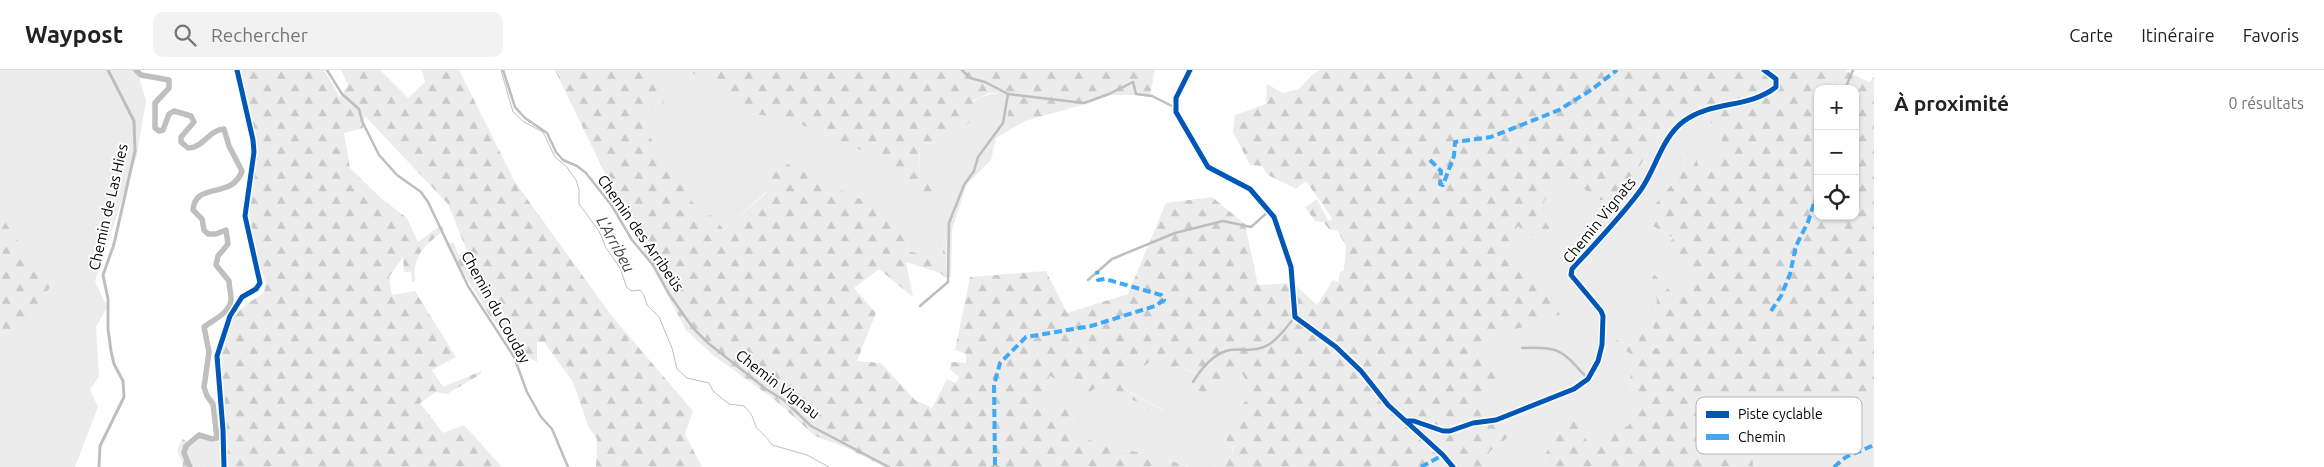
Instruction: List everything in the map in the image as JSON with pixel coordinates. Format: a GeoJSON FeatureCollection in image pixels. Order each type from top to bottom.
{"type":"FeatureCollection","features":[{"type":"Feature","properties":{"kind":"street","name":"Chemin de Las Hies"},"geometry":{"type":"LineString","coordinates":[[99,467],[100,446],[124,397],[123,382],[114,364],[111,351],[108,330],[108,299],[104,275],[114,244],[135,151],[134,121],[108,70]]}},
{"type":"Feature","properties":{"kind":"street"},"geometry":{"type":"LineString","coordinates":[[224,467],[217,356],[226,326],[239,301],[260,284],[245,216],[254,152],[253,140],[237,70]]}},
{"type":"Feature","properties":{"kind":"street","name":"Chemin du Couday"},"geometry":{"type":"LineString","coordinates":[[327,70],[342,94],[359,109],[362,121],[379,155],[397,175],[421,192],[428,202],[468,286],[514,356],[527,392],[541,417],[552,429],[568,467]]}},
{"type":"Feature","properties":{"kind":"street","name":"Chemin des Arribeüs"},"geometry":{"type":"LineString","coordinates":[[504,70],[512,99],[519,113],[547,133],[556,152],[563,160],[577,166],[586,173],[612,206],[632,240],[653,265],[669,294],[693,328],[708,343]]}},
{"type":"Feature","properties":{"kind":"street"},"geometry":{"type":"LineString","coordinates":[[962,70],[970,78],[986,82],[1008,94],[1084,103],[1096,100],[1133,82],[1136,94],[1152,96],[1174,107]]}},
{"type":"Feature","properties":{"kind":"street"},"geometry":{"type":"LineString","coordinates":[[1190,70],[1176,98],[1174,107],[1179,119],[1208,166],[1250,189],[1269,211],[1277,224],[1291,267],[1295,317],[1271,343],[1249,351],[1227,350],[1213,358],[1200,370],[1193,382]]}},
{"type":"Feature","properties":{"kind":"street","name":"Chemin Vignats"},"geometry":{"type":"LineString","coordinates":[[1588,379],[1601,354],[1603,316],[1571,275],[1572,269],[1640,191],[1650,176],[1668,139],[1675,130],[1704,109],[1741,103],[1770,92],[1776,87],[1776,79],[1764,70]]}},
{"type":"Feature","properties":{"kind":"street"},"geometry":{"type":"LineString","coordinates":[[1847,85],[1853,70]]}},
{"type":"Feature","properties":{"kind":"street"},"geometry":{"type":"LineString","coordinates":[[920,306],[948,282],[949,223],[964,185],[974,171],[978,157],[1003,123],[1008,94]]}},
{"type":"Feature","properties":{"kind":"street"},"geometry":{"type":"LineString","coordinates":[[1088,280],[1112,259],[1175,233],[1223,221],[1251,227],[1269,211]]}},
{"type":"Feature","properties":{"kind":"street"},"geometry":{"type":"LineString","coordinates":[[1295,317],[1336,347],[1361,371],[1388,405],[1443,454],[1453,467]]}},
{"type":"Feature","properties":{"kind":"street","name":"Chemin Vignau"},"geometry":{"type":"LineString","coordinates":[[708,343],[766,390],[785,401],[811,426],[889,467]]}},
{"type":"Feature","properties":{"kind":"street"},"geometry":{"type":"LineString","coordinates":[[1406,421],[1414,421],[1443,431],[1450,431],[1496,420],[1574,389],[1588,379],[1566,355],[1549,346],[1522,348]]}},
{"type":"Feature","properties":{"kind":"street"},"geometry":{"type":"LineString","coordinates":[[992,467],[995,465],[998,467]]}},
{"type":"Feature","properties":{"kind":"green space"},"geometry":{"type":"Polygon","coordinates":[[[0,70],[137,70],[146,101],[137,155],[95,281],[107,307],[96,327],[99,376],[90,390],[98,407],[75,467],[0,467],[0,333],[23,326],[55,280],[17,240],[0,214],[0,70]]]}},
{"type":"Feature","properties":{"kind":"green space"},"geometry":{"type":"Polygon","coordinates":[[[235,70],[324,70],[340,97],[348,85],[341,70],[380,70],[408,98],[425,82],[422,70],[459,70],[515,182],[611,315],[693,411],[685,434],[702,467],[596,467],[597,439],[589,428],[573,382],[544,342],[537,342],[537,362],[520,353],[490,316],[446,245],[453,242],[459,255],[467,251],[448,204],[365,116],[363,128],[344,133],[350,168],[382,199],[407,218],[418,242],[441,225],[444,230],[421,251],[416,264],[415,281],[412,282],[411,272],[404,272],[403,257],[389,277],[392,295],[415,291],[456,357],[432,370],[443,387],[481,371],[481,374],[447,394],[436,392],[420,403],[443,433],[464,425],[502,467],[225,467],[221,373],[224,338],[228,326],[235,315],[248,303],[264,293],[266,283],[249,234],[246,205],[255,173],[254,143],[235,70]]]}},
{"type":"Feature","properties":{"kind":"green space"},"geometry":{"type":"Polygon","coordinates":[[[555,70],[651,70],[666,94],[660,114],[642,104],[642,125],[703,218],[711,215],[724,230],[767,192],[767,181],[783,162],[898,217],[909,251],[942,261],[944,242],[947,242],[946,278],[940,273],[906,262],[913,297],[879,269],[854,288],[876,313],[857,361],[881,363],[915,400],[932,408],[947,379],[956,383],[959,377],[950,369],[951,362],[966,363],[966,354],[955,350],[970,277],[1046,271],[1067,313],[1128,294],[1166,203],[1212,197],[1245,224],[1258,285],[1293,283],[1317,305],[1333,280],[1338,282],[1340,272],[1344,270],[1346,246],[1337,230],[1330,230],[1323,222],[1315,221],[1305,207],[1317,199],[1328,220],[1331,221],[1332,218],[1306,181],[1296,189],[1268,175],[1262,166],[1250,165],[1233,132],[1235,115],[1266,104],[1267,84],[1283,93],[1299,89],[1311,76],[1320,70],[1844,70],[1869,82],[1874,77],[1874,397],[1862,400],[1862,397],[1696,397],[1696,454],[1752,454],[1753,467],[1546,467],[1545,455],[1558,431],[1576,415],[1590,449],[1596,446],[1595,436],[1628,426],[1641,409],[1630,399],[1631,354],[1613,343],[1617,340],[1638,348],[1640,333],[1646,335],[1647,349],[1657,348],[1659,342],[1653,326],[1657,299],[1645,287],[1645,273],[1652,272],[1676,297],[1693,297],[1689,276],[1665,249],[1673,238],[1653,226],[1648,213],[1682,172],[1688,150],[1694,148],[1700,173],[1709,172],[1722,142],[1718,125],[1698,120],[1686,118],[1666,121],[1626,190],[1611,199],[1600,200],[1568,178],[1551,190],[1539,210],[1551,231],[1566,228],[1565,234],[1529,235],[1518,226],[1507,245],[1560,314],[1546,322],[1507,331],[1496,344],[1487,349],[1487,368],[1499,369],[1499,380],[1480,415],[1509,426],[1511,435],[1489,452],[1489,467],[1213,467],[1232,455],[1234,446],[1226,440],[1238,407],[1256,394],[1242,374],[1211,382],[1206,394],[1193,388],[1196,373],[1177,366],[1169,379],[1167,378],[1170,368],[1151,361],[1140,369],[1118,378],[1122,388],[1164,411],[1174,397],[1177,399],[1166,416],[1154,410],[1146,410],[1103,382],[1085,396],[1050,376],[1042,391],[1045,413],[1067,407],[1073,416],[1075,435],[1119,450],[1150,453],[1188,467],[884,467],[845,447],[815,436],[775,400],[714,356],[686,330],[645,253],[633,216],[610,184],[555,70]]]}},
{"type":"Feature","properties":{"kind":"green space"},"geometry":{"type":"Polygon","coordinates":[[[651,70],[688,70],[705,81],[745,114],[783,117],[891,163],[916,192],[942,193],[919,170],[920,145],[945,141],[963,113],[976,100],[984,96],[1007,93],[1008,119],[996,138],[991,160],[967,184],[952,229],[951,277],[946,278],[947,242],[944,242],[942,261],[909,251],[898,217],[767,191],[724,230],[703,219],[641,125],[642,103],[666,94],[651,70]]]}},
{"type":"Feature","properties":{"kind":"green space"},"geometry":{"type":"Polygon","coordinates":[[[688,70],[1155,70],[1150,95],[1108,95],[1089,103],[1025,121],[996,138],[1008,119],[1007,93],[989,93],[973,101],[978,116],[945,141],[920,145],[919,170],[943,194],[916,192],[891,163],[783,117],[745,114],[705,81],[688,70]]]}},
{"type":"Feature","properties":{"kind":"green space"},"geometry":{"type":"Polygon","coordinates":[[[1681,117],[1718,125],[1722,142],[1709,172],[1700,173],[1694,149],[1688,150],[1682,172],[1648,213],[1653,226],[1673,238],[1665,249],[1689,276],[1693,297],[1676,297],[1652,272],[1645,287],[1657,299],[1653,326],[1659,342],[1657,348],[1647,349],[1640,334],[1639,348],[1617,340],[1631,354],[1630,399],[1641,409],[1628,426],[1595,436],[1596,446],[1589,449],[1576,416],[1558,431],[1545,455],[1546,467],[1489,467],[1489,452],[1511,435],[1509,426],[1479,415],[1499,380],[1487,368],[1487,349],[1496,344],[1507,331],[1546,322],[1559,314],[1507,245],[1518,226],[1565,234],[1566,228],[1551,231],[1539,210],[1551,190],[1568,178],[1600,200],[1626,190],[1666,121],[1681,117]]]}},
{"type":"Feature","properties":{"kind":"green space"},"geometry":{"type":"Polygon","coordinates":[[[0,214],[17,240],[55,280],[23,326],[0,333],[0,214]]]}},
{"type":"Feature","properties":{"kind":"green space"},"geometry":{"type":"Polygon","coordinates":[[[1151,361],[1170,368],[1167,378],[1169,379],[1177,366],[1197,374],[1206,393],[1211,382],[1242,374],[1257,394],[1238,407],[1232,455],[1213,467],[1188,467],[1150,453],[1119,450],[1075,435],[1073,416],[1045,414],[1042,391],[1050,376],[1085,396],[1103,382],[1146,410],[1154,410],[1166,415],[1177,399],[1174,397],[1165,411],[1121,387],[1118,377],[1140,369],[1151,361]]]}},
{"type":"Feature","properties":{"kind":"green space"},"geometry":{"type":"Polygon","coordinates":[[[1874,397],[1874,467],[1753,467],[1752,454],[1862,454],[1862,400],[1874,397]]]}},
{"type":"Feature","properties":{"kind":"green space"},"geometry":{"type":"Polygon","coordinates":[[[199,437],[211,441],[225,442],[225,467],[205,467],[196,461],[191,445],[199,437]]]}},
{"type":"Feature","properties":{"kind":"green space"},"geometry":{"type":"Polygon","coordinates":[[[183,439],[191,445],[196,461],[205,467],[182,467],[183,464],[177,450],[183,439]]]}},
{"type":"Feature","properties":{"kind":"waterway"},"geometry":{"type":"LineString","coordinates":[[136,70],[141,75],[169,80],[169,88],[155,103],[155,128],[159,131],[163,130],[169,114],[174,111],[191,116],[194,122],[181,137],[181,142],[188,148],[198,145],[214,132],[224,129],[229,146],[242,171],[237,180],[230,185],[200,196],[195,201],[193,210],[202,219],[204,230],[208,234],[216,234],[226,230],[228,244],[218,256],[216,265],[229,281],[231,298],[225,311],[204,327],[209,352],[204,387],[207,396],[213,404],[217,438],[212,439],[199,435],[186,446],[184,453],[190,467]]}},
{"type":"Feature","properties":{"kind":"waterway","name":"L'Arribeu"},"geometry":{"type":"LineString","coordinates":[[501,70],[513,112],[524,122],[543,132],[555,157],[566,166],[576,180],[579,189],[579,204],[599,231],[606,248],[620,268],[627,288],[632,291],[640,290],[644,295],[647,305],[659,317],[672,348],[677,369],[687,378],[709,383],[713,391],[729,404],[744,406],[752,416],[756,427],[772,445],[807,455],[829,467]]}},
{"type":"Feature","properties":{"kind":"marked path"},"geometry":{"type":"LineString","coordinates":[[1430,160],[1441,171],[1440,184],[1443,185],[1454,156],[1455,142],[1491,137],[1559,110],[1591,90],[1617,70]]}},
{"type":"Feature","properties":{"kind":"marked path"},"geometry":{"type":"LineString","coordinates":[[1771,311],[1781,296],[1790,274],[1796,246],[1808,222],[1814,203]]}},
{"type":"Feature","properties":{"kind":"marked path"},"geometry":{"type":"LineString","coordinates":[[995,465],[994,385],[1000,363],[1026,337],[1091,326],[1155,306],[1164,300],[1161,295],[1105,279],[1098,280],[1097,271]]}},
{"type":"Feature","properties":{"kind":"marked path"},"geometry":{"type":"LineString","coordinates":[[1862,450],[1874,445]]}},
{"type":"Feature","properties":{"kind":"marked path"},"geometry":{"type":"LineString","coordinates":[[1834,467],[1853,454]]}},
{"type":"Feature","properties":{"kind":"marked path"},"geometry":{"type":"LineString","coordinates":[[1421,467],[1443,455]]}},
{"type":"Feature","properties":{"kind":"cycle path"},"geometry":{"type":"LineString","coordinates":[[224,467],[217,356],[230,316],[242,297],[256,289],[260,283],[245,216],[254,152],[253,140],[237,70]]}},
{"type":"Feature","properties":{"kind":"cycle path"},"geometry":{"type":"LineString","coordinates":[[1190,70],[1176,98],[1176,112],[1208,167],[1250,189],[1274,217],[1291,267],[1295,317],[1336,347],[1361,371],[1388,405],[1443,455],[1453,467]]}},
{"type":"Feature","properties":{"kind":"cycle path"},"geometry":{"type":"LineString","coordinates":[[1406,421],[1414,421],[1443,431],[1450,431],[1473,423],[1496,420],[1574,389],[1588,379],[1598,361],[1602,345],[1603,316],[1571,275],[1572,269],[1640,191],[1664,145],[1676,128],[1695,114],[1754,99],[1776,87],[1776,79],[1764,70]]}}]}
